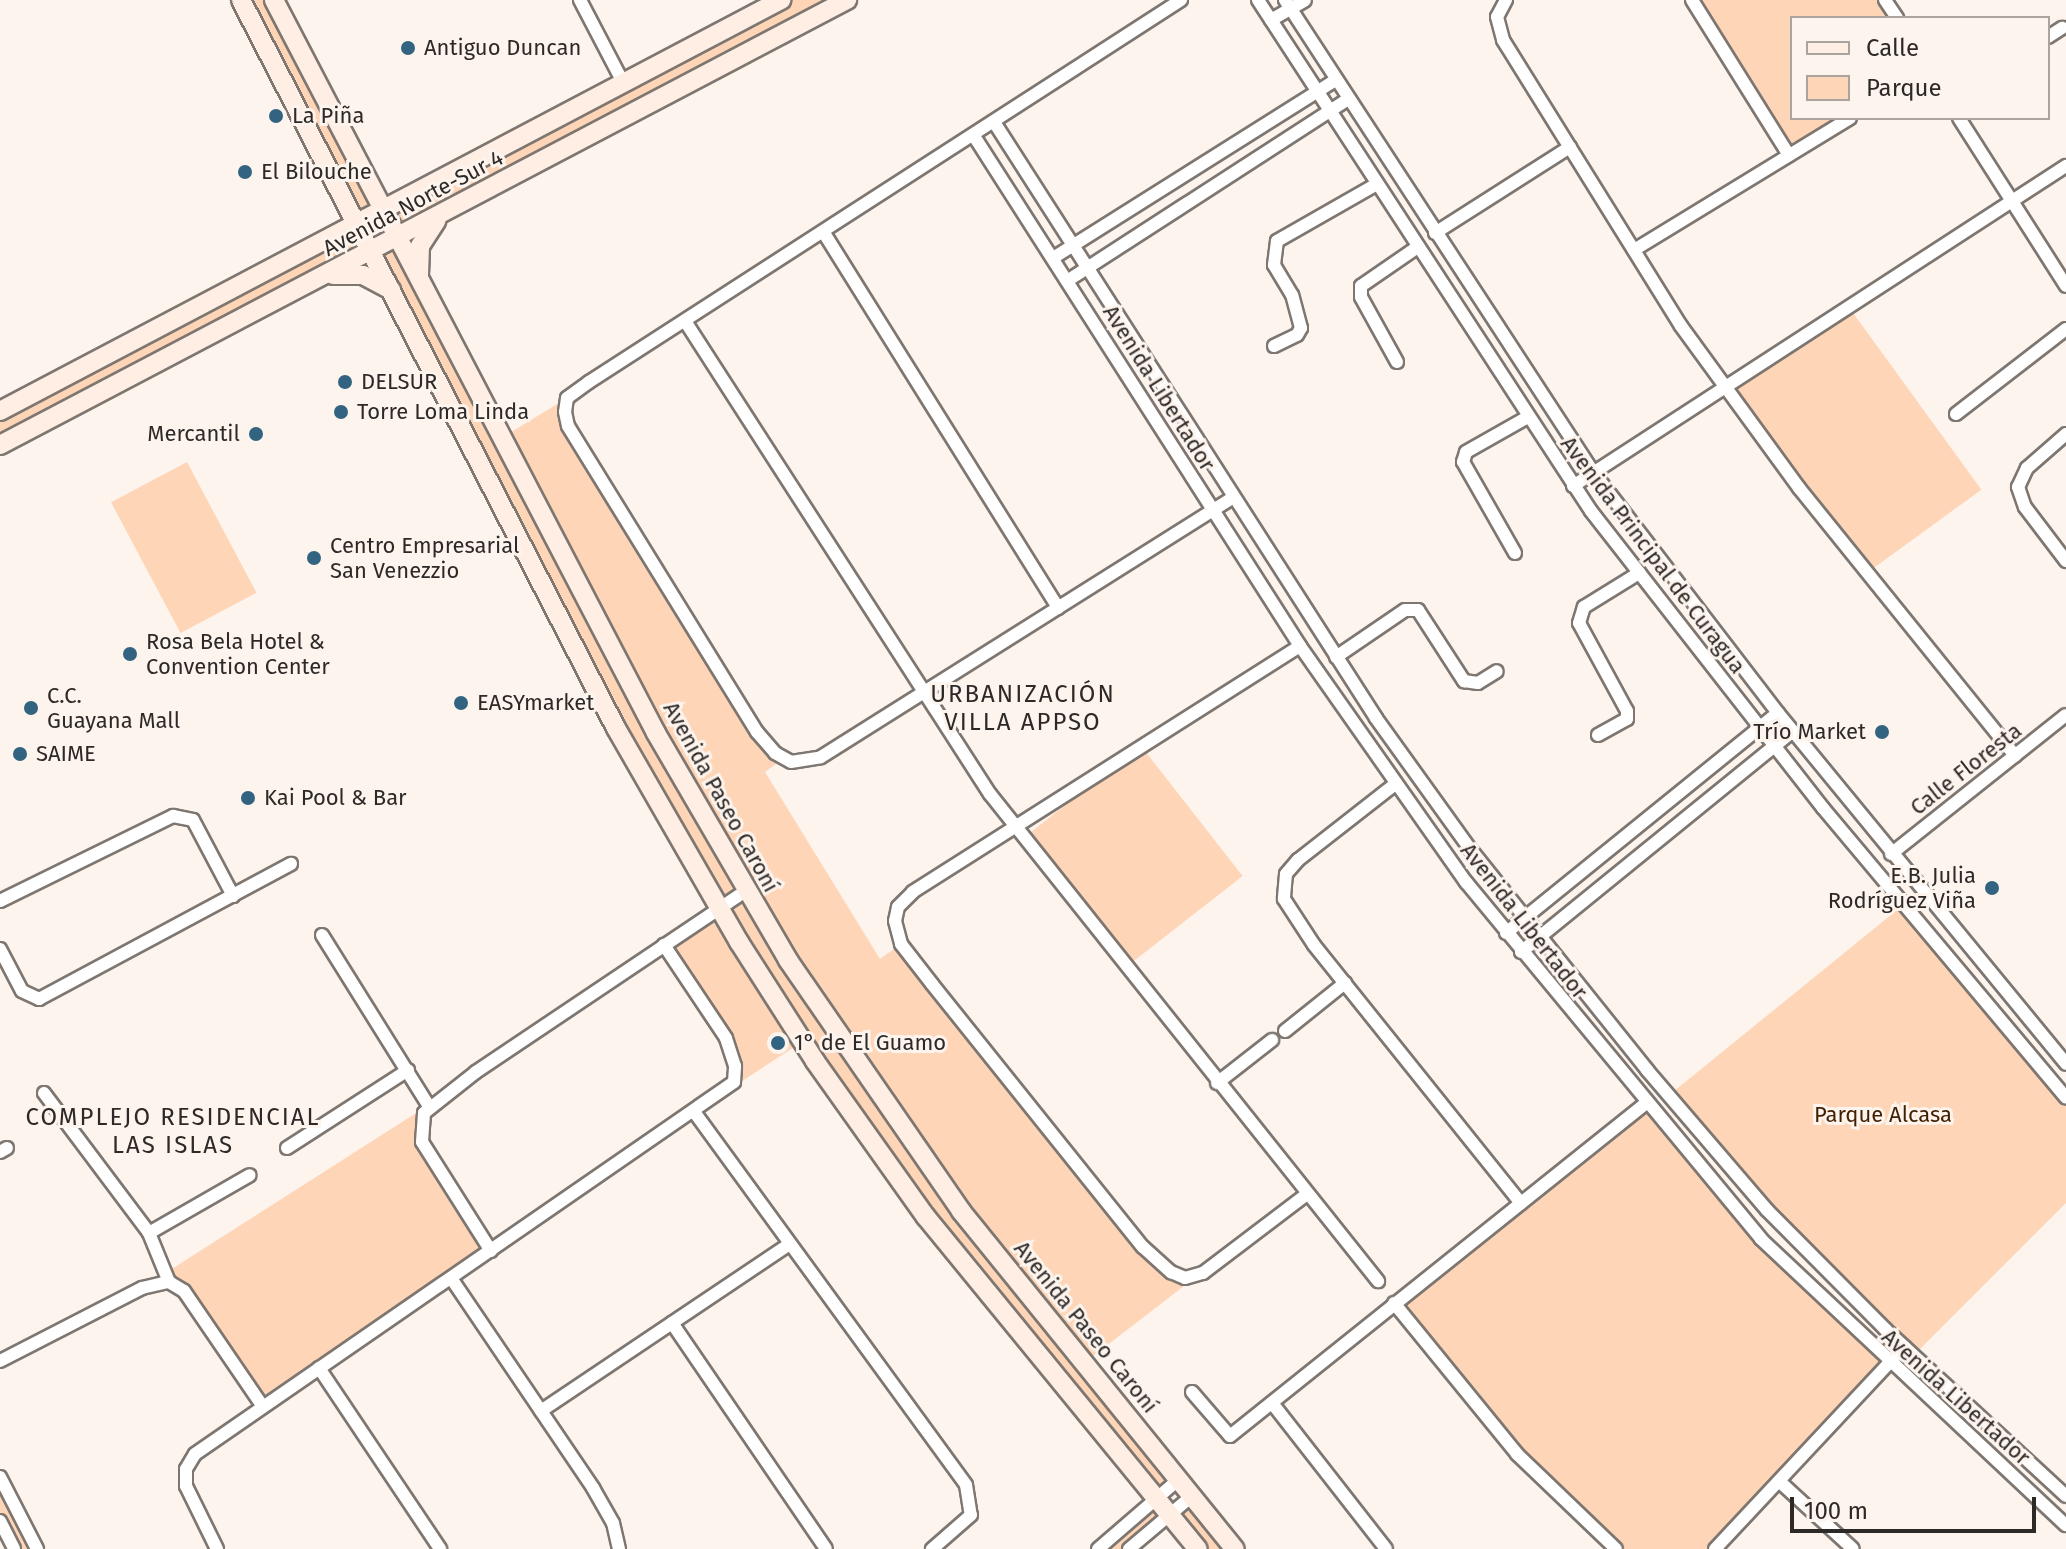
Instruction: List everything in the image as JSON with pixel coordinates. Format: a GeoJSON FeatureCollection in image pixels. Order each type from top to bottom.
{"type":"FeatureCollection","features":[{"type":"Feature","properties":{"kind":"street"},"geometry":{"type":"LineString","coordinates":[[241,0],[373,251],[616,728],[719,909],[815,1061],[926,1217],[1198,1549]]}},
{"type":"Feature","properties":{"kind":"street","name":"Avenida Paseo Caroní"},"geometry":{"type":"LineString","coordinates":[[274,0],[656,733],[745,891],[839,1039],[961,1211],[1235,1549]]}},
{"type":"Feature","properties":{"kind":"street"},"geometry":{"type":"LineString","coordinates":[[580,0],[624,84]]}},
{"type":"Feature","properties":{"kind":"street","name":"Avenida Norte-Sur 4"},"geometry":{"type":"LineString","coordinates":[[0,411],[781,0]]}},
{"type":"Feature","properties":{"kind":"street","name":"Avenida Norte-Sur 4"},"geometry":{"type":"LineString","coordinates":[[0,445],[847,0]]}},
{"type":"Feature","properties":{"kind":"street"},"geometry":{"type":"LineString","coordinates":[[1181,0],[573,393],[565,404],[566,419],[757,732],[783,759],[812,761],[1233,498]]}},
{"type":"Feature","properties":{"kind":"street","name":"Avenida Principal de Curagua"},"geometry":{"type":"LineString","coordinates":[[1258,0],[1526,418],[1573,486],[1774,746],[2066,1098]]}},
{"type":"Feature","properties":{"kind":"street"},"geometry":{"type":"LineString","coordinates":[[1271,20],[1288,4],[1305,0]]}},
{"type":"Feature","properties":{"kind":"street"},"geometry":{"type":"LineString","coordinates":[[1506,0],[1498,12],[1499,31],[1634,250],[1724,386],[2015,756]]}},
{"type":"Feature","properties":{"kind":"street"},"geometry":{"type":"LineString","coordinates":[[1692,0],[1789,155]]}},
{"type":"Feature","properties":{"kind":"street","name":"Avenida Principal de Curagua"},"geometry":{"type":"LineString","coordinates":[[1288,4],[1593,472],[1778,713],[2066,1064]]}},
{"type":"Feature","properties":{"kind":"street"},"geometry":{"type":"LineString","coordinates":[[2050,36],[2062,28]]}},
{"type":"Feature","properties":{"kind":"street"},"geometry":{"type":"LineString","coordinates":[[1053,258],[1336,80]]}},
{"type":"Feature","properties":{"kind":"street"},"geometry":{"type":"LineString","coordinates":[[1067,281],[1348,99]]}},
{"type":"Feature","properties":{"kind":"street"},"geometry":{"type":"LineString","coordinates":[[1634,250],[1847,120]]}},
{"type":"Feature","properties":{"kind":"street"},"geometry":{"type":"LineString","coordinates":[[1960,120],[2066,286]]}},
{"type":"Feature","properties":{"kind":"street","name":"Avenida Libertador"},"geometry":{"type":"LineString","coordinates":[[994,122],[1336,657],[1422,784],[1525,918],[1734,1174],[1904,1347],[2066,1497]]}},
{"type":"Feature","properties":{"kind":"street","name":"Avenida Libertador"},"geometry":{"type":"LineString","coordinates":[[974,136],[1300,646],[1394,785],[1506,933],[1645,1104],[1761,1239],[1889,1363],[2066,1525]]}},
{"type":"Feature","properties":{"kind":"street"},"geometry":{"type":"LineString","coordinates":[[1435,233],[1570,147]]}},
{"type":"Feature","properties":{"kind":"street"},"geometry":{"type":"LineString","coordinates":[[1573,486],[2066,166]]}},
{"type":"Feature","properties":{"kind":"street"},"geometry":{"type":"LineString","coordinates":[[366,178],[385,195],[412,196]]}},
{"type":"Feature","properties":{"kind":"street"},"geometry":{"type":"LineString","coordinates":[[1274,346],[1297,335],[1301,328],[1292,295],[1274,265],[1277,241],[1375,185]]}},
{"type":"Feature","properties":{"kind":"street"},"geometry":{"type":"LineString","coordinates":[[331,239],[344,221],[344,197]]}},
{"type":"Feature","properties":{"kind":"street"},"geometry":{"type":"LineString","coordinates":[[420,281],[420,246],[439,216]]}},
{"type":"Feature","properties":{"kind":"street"},"geometry":{"type":"LineString","coordinates":[[824,233],[1058,608]]}},
{"type":"Feature","properties":{"kind":"street"},"geometry":{"type":"LineString","coordinates":[[1397,362],[1361,297],[1361,286],[1416,248]]}},
{"type":"Feature","properties":{"kind":"street"},"geometry":{"type":"LineString","coordinates":[[326,275],[363,275],[394,292]]}},
{"type":"Feature","properties":{"kind":"street"},"geometry":{"type":"LineString","coordinates":[[685,321],[1013,826],[1378,1281]]}},
{"type":"Feature","properties":{"kind":"street"},"geometry":{"type":"LineString","coordinates":[[1956,414],[2066,329]]}},
{"type":"Feature","properties":{"kind":"street"},"geometry":{"type":"LineString","coordinates":[[1515,553],[1463,462],[1466,452],[1526,418]]}},
{"type":"Feature","properties":{"kind":"street"},"geometry":{"type":"LineString","coordinates":[[2066,434],[2032,462],[2018,487],[2025,507],[2066,561]]}},
{"type":"Feature","properties":{"kind":"street"},"geometry":{"type":"LineString","coordinates":[[1598,735],[1627,719],[1627,711],[1579,623],[1584,607],[1639,573]]}},
{"type":"Feature","properties":{"kind":"street"},"geometry":{"type":"LineString","coordinates":[[1336,657],[1405,610],[1418,610],[1464,681],[1478,683],[1497,671]]}},
{"type":"Feature","properties":{"kind":"street"},"geometry":{"type":"LineString","coordinates":[[1300,646],[1013,826],[898,907],[897,936],[1143,1247],[1171,1272],[1185,1278],[1203,1273],[1307,1194]]}},
{"type":"Feature","properties":{"kind":"street"},"geometry":{"type":"LineString","coordinates":[[1506,933],[1778,713]]}},
{"type":"Feature","properties":{"kind":"street","name":"Calle Floresta"},"geometry":{"type":"LineString","coordinates":[[1891,854],[2066,715]]}},
{"type":"Feature","properties":{"kind":"street"},"geometry":{"type":"LineString","coordinates":[[1521,952],[1793,731]]}},
{"type":"Feature","properties":{"kind":"street"},"geometry":{"type":"LineString","coordinates":[[1394,785],[1298,860],[1283,882],[1292,915],[1521,1203]]}},
{"type":"Feature","properties":{"kind":"street"},"geometry":{"type":"LineString","coordinates":[[0,901],[173,816],[193,820],[233,896]]}},
{"type":"Feature","properties":{"kind":"street"},"geometry":{"type":"LineString","coordinates":[[0,949],[22,991],[39,999],[291,864]]}},
{"type":"Feature","properties":{"kind":"street"},"geometry":{"type":"LineString","coordinates":[[491,1251],[422,1142],[421,1120],[429,1106],[745,891]]}},
{"type":"Feature","properties":{"kind":"street"},"geometry":{"type":"LineString","coordinates":[[322,935],[429,1106]]}},
{"type":"Feature","properties":{"kind":"street"},"geometry":{"type":"LineString","coordinates":[[217,1549],[191,1499],[186,1469],[195,1454],[730,1089],[735,1066],[716,1021],[664,945]]}},
{"type":"Feature","properties":{"kind":"street"},"geometry":{"type":"LineString","coordinates":[[1285,1031],[1345,983]]}},
{"type":"Feature","properties":{"kind":"street"},"geometry":{"type":"LineString","coordinates":[[1217,1083],[1272,1040]]}},
{"type":"Feature","properties":{"kind":"street"},"geometry":{"type":"LineString","coordinates":[[287,1148],[408,1070]]}},
{"type":"Feature","properties":{"kind":"street"},"geometry":{"type":"LineString","coordinates":[[44,1093],[149,1233],[169,1282],[184,1291],[263,1407]]}},
{"type":"Feature","properties":{"kind":"street"},"geometry":{"type":"LineString","coordinates":[[1192,1392],[1230,1436],[1645,1104]]}},
{"type":"Feature","properties":{"kind":"street"},"geometry":{"type":"LineString","coordinates":[[695,1113],[788,1245],[966,1485],[971,1515],[932,1549]]}},
{"type":"Feature","properties":{"kind":"street"},"geometry":{"type":"LineString","coordinates":[[149,1233],[250,1175]]}},
{"type":"Feature","properties":{"kind":"street"},"geometry":{"type":"LineString","coordinates":[[541,1411],[788,1245]]}},
{"type":"Feature","properties":{"kind":"street"},"geometry":{"type":"LineString","coordinates":[[451,1278],[606,1510],[619,1549]]}},
{"type":"Feature","properties":{"kind":"street"},"geometry":{"type":"LineString","coordinates":[[0,1361],[142,1288],[169,1282]]}},
{"type":"Feature","properties":{"kind":"street"},"geometry":{"type":"LineString","coordinates":[[1394,1303],[1517,1454],[1616,1549]]}},
{"type":"Feature","properties":{"kind":"street"},"geometry":{"type":"LineString","coordinates":[[672,1323],[826,1549]]}},
{"type":"Feature","properties":{"kind":"street"},"geometry":{"type":"LineString","coordinates":[[1715,1549],[1904,1347]]}},
{"type":"Feature","properties":{"kind":"street"},"geometry":{"type":"LineString","coordinates":[[319,1368],[440,1549]]}},
{"type":"Feature","properties":{"kind":"street"},"geometry":{"type":"LineString","coordinates":[[1272,1403],[1386,1549]]}},
{"type":"Feature","properties":{"kind":"street"},"geometry":{"type":"LineString","coordinates":[[0,1477],[37,1549]]}},
{"type":"Feature","properties":{"kind":"street"},"geometry":{"type":"LineString","coordinates":[[1098,1549],[1178,1480]]}},
{"type":"Feature","properties":{"kind":"street"},"geometry":{"type":"LineString","coordinates":[[1779,1481],[1853,1549]]}},
{"type":"Feature","properties":{"kind":"street"},"geometry":{"type":"LineString","coordinates":[[1129,1549],[1192,1496]]}},
{"type":"Feature","properties":{"kind":"street"},"geometry":{"type":"LineString","coordinates":[[2053,1513],[2066,1497]]}},
{"type":"Feature","properties":{"kind":"street"},"geometry":{"type":"LineString","coordinates":[[0,1521],[14,1549]]}},
{"type":"Feature","properties":{"kind":"green space"},"geometry":{"type":"Polygon","coordinates":[[[241,0],[274,0],[384,211],[781,0],[847,0],[398,239],[503,437],[567,398],[565,412],[757,732],[783,759],[765,772],[880,959],[901,944],[1156,1261],[1197,1276],[1084,1363],[1178,1480],[1156,1498],[1170,1514],[1192,1496],[1235,1549],[1198,1549],[1169,1515],[1129,1549],[1098,1549],[1156,1499],[1017,1333],[802,1042],[730,1089],[735,1066],[664,945],[718,909],[373,252],[0,445],[0,411],[358,224],[241,0]],[[384,212],[358,224],[373,251],[397,239],[384,212]]]}},
{"type":"Feature","properties":{"kind":"green space"},"geometry":{"type":"Polygon","coordinates":[[[1692,0],[1885,0],[1896,16],[1790,16],[1790,120],[1847,120],[1789,155],[1692,0]]]}},
{"type":"Feature","properties":{"kind":"green space"},"geometry":{"type":"Polygon","coordinates":[[[1848,306],[1981,490],[1862,577],[1728,393],[1848,306]]]}},
{"type":"Feature","properties":{"kind":"green space"},"geometry":{"type":"Polygon","coordinates":[[[187,462],[256,593],[181,633],[111,502],[187,462]]]}},
{"type":"Feature","properties":{"kind":"green space"},"geometry":{"type":"Polygon","coordinates":[[[1141,746],[1243,876],[1124,969],[1022,839],[1141,746]]]}},
{"type":"Feature","properties":{"kind":"green space","name":"Parque Alcasa"},"geometry":{"type":"Polygon","coordinates":[[[1902,906],[2066,1098],[2066,1203],[1914,1355],[1668,1096],[1902,906]]]}},
{"type":"Feature","properties":{"kind":"green space"},"geometry":{"type":"Polygon","coordinates":[[[435,1101],[420,1128],[491,1251],[263,1407],[176,1285],[142,1288],[435,1101]]]}},
{"type":"Feature","properties":{"kind":"green space"},"geometry":{"type":"Polygon","coordinates":[[[1645,1104],[1735,1211],[1889,1363],[1715,1549],[1616,1549],[1542,1480],[1394,1303],[1645,1104]]]}},
{"type":"Feature","properties":{"kind":"green space"},"geometry":{"type":"Polygon","coordinates":[[[0,1477],[37,1549],[14,1549],[0,1521],[0,1477]]]}},
{"type":"Feature","properties":{"kind":"place","name":"Antiguo Duncan"},"geometry":{"type":"Point","coordinates":[408,48]}},
{"type":"Feature","properties":{"kind":"place","name":"La Piña"},"geometry":{"type":"Point","coordinates":[276,116]}},
{"type":"Feature","properties":{"kind":"place","name":"El Bilouche"},"geometry":{"type":"Point","coordinates":[245,172]}},
{"type":"Feature","properties":{"kind":"place","name":"DELSUR"},"geometry":{"type":"Point","coordinates":[345,382]}},
{"type":"Feature","properties":{"kind":"place","name":"Torre Loma Linda"},"geometry":{"type":"Point","coordinates":[341,412]}},
{"type":"Feature","properties":{"kind":"place","name":"Mercantil"},"geometry":{"type":"Point","coordinates":[256,434]}},
{"type":"Feature","properties":{"kind":"place","name":"Centro Empresarial San Venezzio"},"geometry":{"type":"Point","coordinates":[314,558]}},
{"type":"Feature","properties":{"kind":"place","name":"Rosa Bela Hotel & Convention Center"},"geometry":{"type":"Point","coordinates":[130,654]}},
{"type":"Feature","properties":{"kind":"place","name":"EASYmarket"},"geometry":{"type":"Point","coordinates":[461,703]}},
{"type":"Feature","properties":{"kind":"place","name":"C.C. Guayana Mall"},"geometry":{"type":"Point","coordinates":[31,708]}},
{"type":"Feature","properties":{"kind":"place","name":"Trío Market"},"geometry":{"type":"Point","coordinates":[1882,732]}},
{"type":"Feature","properties":{"kind":"place","name":"SAIME"},"geometry":{"type":"Point","coordinates":[20,754]}},
{"type":"Feature","properties":{"kind":"place","name":"Kai Pool & Bar"},"geometry":{"type":"Point","coordinates":[248,798]}},
{"type":"Feature","properties":{"kind":"place","name":"E.B. Julia Rodríguez Viña"},"geometry":{"type":"Point","coordinates":[1992,888]}},
{"type":"Feature","properties":{"kind":"place","name":"1° de El Guamo"},"geometry":{"type":"Point","coordinates":[778,1043]}},
{"type":"Feature","properties":{"kind":"district","name":"URBANIZACIÓN VILLA APPSO"},"geometry":{"type":"Point","coordinates":[1023,709]}},
{"type":"Feature","properties":{"kind":"district","name":"COMPLEJO RESIDENCIAL LAS ISLAS"},"geometry":{"type":"Point","coordinates":[173,1132]}}]}
